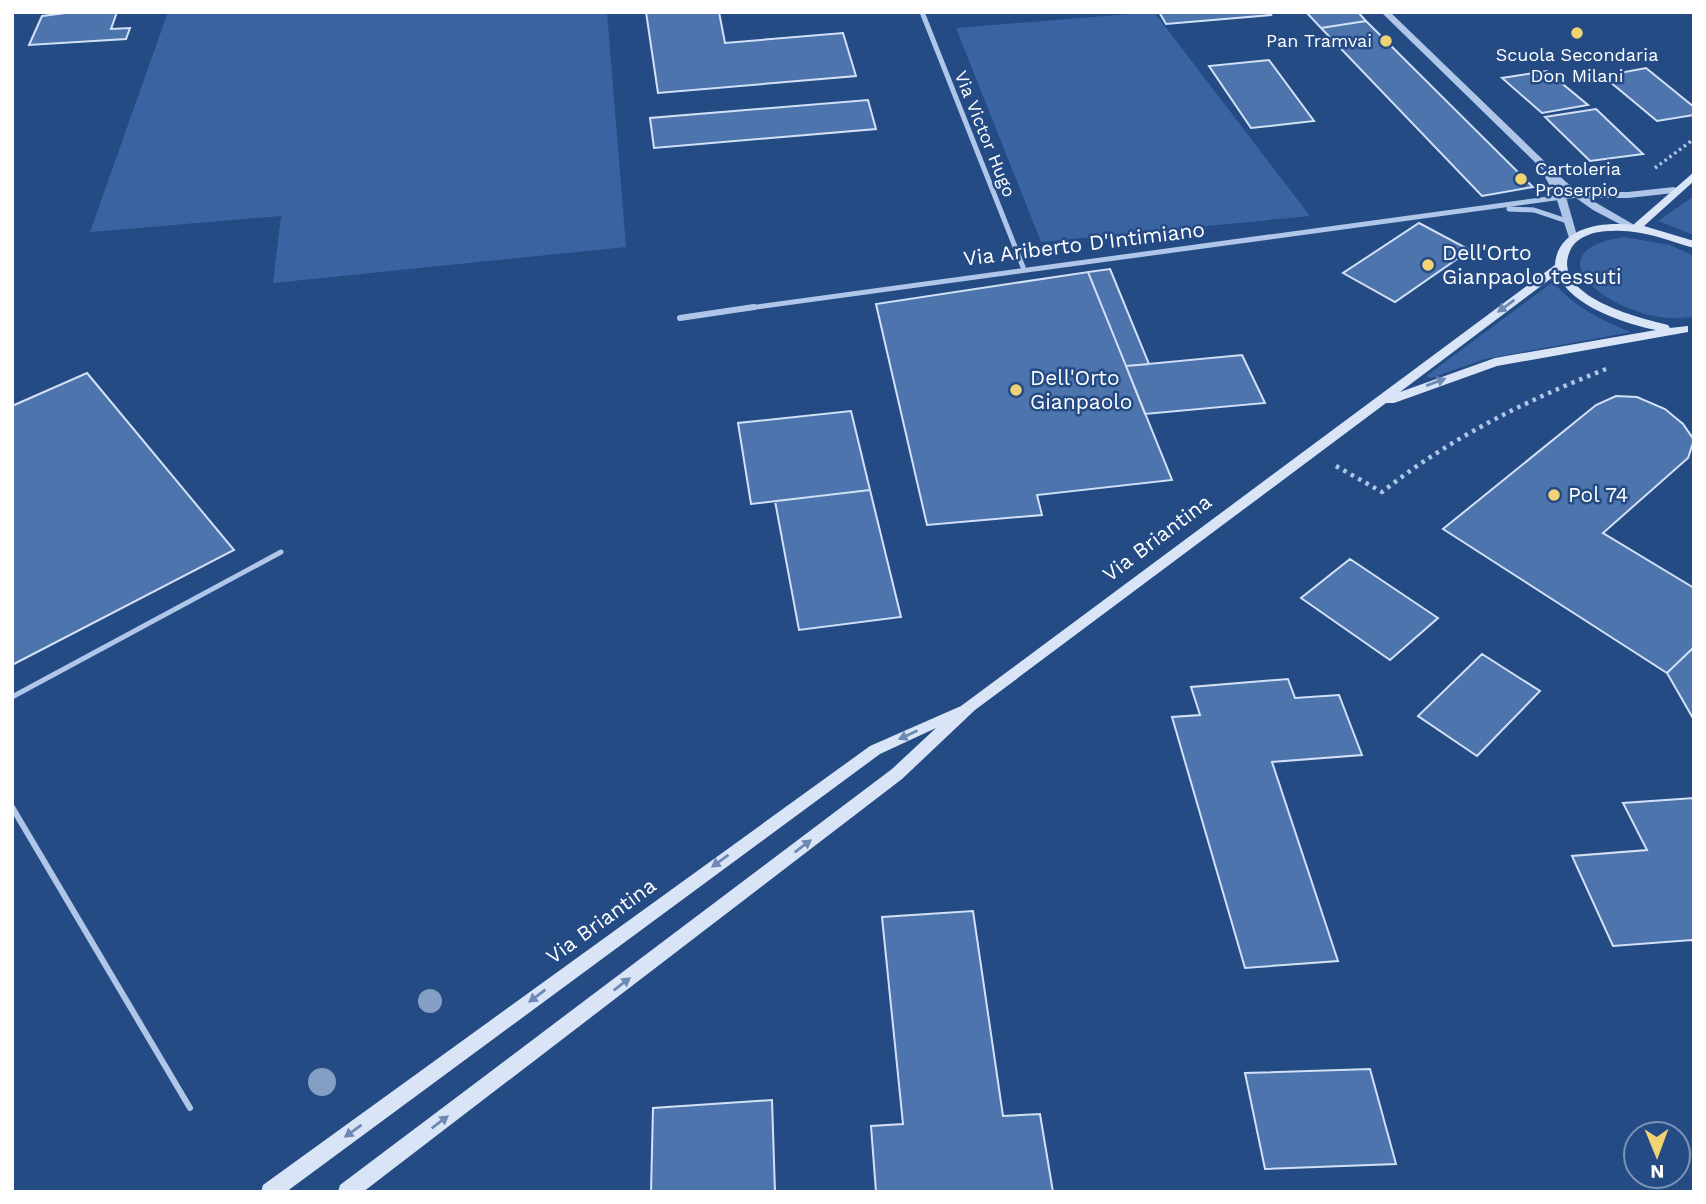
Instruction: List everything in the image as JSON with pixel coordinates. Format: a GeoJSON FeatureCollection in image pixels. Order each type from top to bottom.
{"type":"FeatureCollection","features":[{"type":"Feature","properties":{"kind":"main road"},"geometry":{"type":"LineString","coordinates":[[1634,228],[1674,190],[1694,176]]}},
{"type":"Feature","properties":{"kind":"main road"},"geometry":{"type":"LineString","coordinates":[[1689,328],[1634,322],[1601,309],[1577,292],[1561,266],[1562,254],[1573,239],[1595,230],[1634,228],[1658,232],[1694,245]]}},
{"type":"Feature","properties":{"kind":"main road","name":"Via Briantina"},"geometry":{"type":"LineString","coordinates":[[346,1192],[897,774],[970,706],[1561,266]]}},
{"type":"Feature","properties":{"kind":"main road","name":"Via Briantina"},"geometry":{"type":"LineString","coordinates":[[1373,407],[1494,362],[1689,328]]}},
{"type":"Feature","properties":{"kind":"main road","name":"Via Briantina"},"geometry":{"type":"LineString","coordinates":[[270,1192],[875,750],[970,706]]}},
{"type":"Feature","properties":{"kind":"street","name":"Via Victor Hugo"},"geometry":{"type":"LineString","coordinates":[[922,12],[1023,267]]}},
{"type":"Feature","properties":{"kind":"street"},"geometry":{"type":"LineString","coordinates":[[1385,12],[1542,166],[1577,195],[1634,228]]}},
{"type":"Feature","properties":{"kind":"street"},"geometry":{"type":"LineString","coordinates":[[1542,166],[1561,197],[1573,239]]}},
{"type":"Feature","properties":{"kind":"street"},"geometry":{"type":"LineString","coordinates":[[1577,195],[1628,195],[1674,190]]}},
{"type":"Feature","properties":{"kind":"street","name":"Via Ariberto D'Intimiano"},"geometry":{"type":"LineString","coordinates":[[680,318],[1023,267],[1494,208],[1577,195]]}},
{"type":"Feature","properties":{"kind":"street","name":"Via Ariberto D'Intimiano"},"geometry":{"type":"LineString","coordinates":[[1494,208],[1534,210],[1567,221]]}},
{"type":"Feature","properties":{"kind":"lane"},"geometry":{"type":"LineString","coordinates":[[12,697],[281,552]]}},
{"type":"Feature","properties":{"kind":"lane"},"geometry":{"type":"LineString","coordinates":[[12,807],[190,1108]]}},
{"type":"Feature","properties":{"kind":"shaded area"},"geometry":{"type":"Polygon","coordinates":[[[168,12],[607,12],[626,247],[273,283],[281,216],[90,232],[168,12]]]}},
{"type":"Feature","properties":{"kind":"shaded area"},"geometry":{"type":"Polygon","coordinates":[[[1154,12],[1310,216],[1041,242],[956,28],[1154,12]]]}},
{"type":"Feature","properties":{"kind":"shaded area"},"geometry":{"type":"Polygon","coordinates":[[[1694,196],[1694,235],[1658,221],[1694,196]]]}},
{"type":"Feature","properties":{"kind":"shaded area"},"geometry":{"type":"Polygon","coordinates":[[[1624,237],[1670,245],[1694,256],[1694,316],[1668,318],[1641,313],[1616,302],[1595,288],[1583,273],[1581,258],[1594,246],[1624,237]]]}},
{"type":"Feature","properties":{"kind":"shaded area"},"geometry":{"type":"Polygon","coordinates":[[[1553,282],[1589,312],[1631,332],[1485,359],[1431,378],[1426,376],[1553,282]]]}},
{"type":"Feature","properties":{"kind":"building"},"geometry":{"type":"Polygon","coordinates":[[[74,12],[117,12],[111,29],[130,28],[126,39],[29,45],[42,16],[74,12]]]}},
{"type":"Feature","properties":{"kind":"building"},"geometry":{"type":"Polygon","coordinates":[[[646,12],[719,12],[725,43],[843,33],[856,76],[658,93],[646,12]]]}},
{"type":"Feature","properties":{"kind":"building"},"geometry":{"type":"Polygon","coordinates":[[[1159,12],[1269,12],[1271,15],[1166,24],[1159,12]]]}},
{"type":"Feature","properties":{"kind":"building"},"geometry":{"type":"Polygon","coordinates":[[[1306,12],[1358,12],[1366,21],[1321,28],[1306,12]]]}},
{"type":"Feature","properties":{"kind":"building"},"geometry":{"type":"Polygon","coordinates":[[[1366,21],[1533,187],[1482,196],[1321,28],[1366,21]]]}},
{"type":"Feature","properties":{"kind":"building"},"geometry":{"type":"Polygon","coordinates":[[[1269,60],[1314,121],[1251,128],[1209,66],[1269,60]]]}},
{"type":"Feature","properties":{"kind":"building"},"geometry":{"type":"Polygon","coordinates":[[[1646,68],[1694,107],[1694,115],[1657,121],[1603,76],[1646,68]]]}},
{"type":"Feature","properties":{"kind":"building"},"geometry":{"type":"Polygon","coordinates":[[[1547,71],[1588,105],[1542,113],[1502,78],[1547,71]]]}},
{"type":"Feature","properties":{"kind":"building"},"geometry":{"type":"Polygon","coordinates":[[[868,100],[876,129],[654,148],[650,118],[868,100]]]}},
{"type":"Feature","properties":{"kind":"building"},"geometry":{"type":"Polygon","coordinates":[[[1596,109],[1643,154],[1590,161],[1545,117],[1596,109]]]}},
{"type":"Feature","properties":{"kind":"building"},"geometry":{"type":"Polygon","coordinates":[[[1419,223],[1470,250],[1395,302],[1343,273],[1419,223]]]}},
{"type":"Feature","properties":{"kind":"building"},"geometry":{"type":"Polygon","coordinates":[[[1110,269],[1149,364],[1126,366],[1088,272],[1110,269]]]}},
{"type":"Feature","properties":{"kind":"building","name":"Dell'Orto Gianpaolo"},"geometry":{"type":"Polygon","coordinates":[[[1088,272],[1172,480],[1037,495],[1042,515],[927,525],[876,304],[1088,272]]]}},
{"type":"Feature","properties":{"kind":"building"},"geometry":{"type":"Polygon","coordinates":[[[1242,355],[1265,403],[1145,414],[1126,366],[1242,355]]]}},
{"type":"Feature","properties":{"kind":"building"},"geometry":{"type":"Polygon","coordinates":[[[87,373],[234,550],[12,665],[12,406],[87,373]]]}},
{"type":"Feature","properties":{"kind":"building"},"geometry":{"type":"Polygon","coordinates":[[[1616,396],[1637,397],[1665,409],[1683,424],[1694,440],[1688,458],[1603,533],[1694,588],[1694,647],[1667,673],[1443,529],[1596,405],[1616,396]]]}},
{"type":"Feature","properties":{"kind":"building"},"geometry":{"type":"Polygon","coordinates":[[[851,411],[870,490],[751,504],[738,423],[851,411]]]}},
{"type":"Feature","properties":{"kind":"building"},"geometry":{"type":"Polygon","coordinates":[[[870,490],[901,617],[799,630],[775,501],[870,490]]]}},
{"type":"Feature","properties":{"kind":"building"},"geometry":{"type":"Polygon","coordinates":[[[1350,559],[1438,618],[1390,660],[1301,598],[1350,559]]]}},
{"type":"Feature","properties":{"kind":"building"},"geometry":{"type":"Polygon","coordinates":[[[1694,647],[1694,720],[1667,673],[1694,647]]]}},
{"type":"Feature","properties":{"kind":"building"},"geometry":{"type":"Polygon","coordinates":[[[1482,654],[1540,691],[1477,756],[1418,716],[1482,654]]]}},
{"type":"Feature","properties":{"kind":"building"},"geometry":{"type":"Polygon","coordinates":[[[1288,679],[1295,698],[1339,695],[1362,755],[1272,762],[1338,961],[1245,968],[1172,717],[1200,715],[1191,687],[1288,679]]]}},
{"type":"Feature","properties":{"kind":"building"},"geometry":{"type":"Polygon","coordinates":[[[1694,798],[1694,944],[1692,940],[1613,946],[1572,856],[1647,850],[1623,803],[1694,798]]]}},
{"type":"Feature","properties":{"kind":"building"},"geometry":{"type":"Polygon","coordinates":[[[973,911],[1003,1116],[1040,1114],[1053,1192],[876,1192],[871,1126],[903,1124],[882,917],[973,911]]]}},
{"type":"Feature","properties":{"kind":"building"},"geometry":{"type":"Polygon","coordinates":[[[1370,1069],[1396,1164],[1265,1169],[1245,1073],[1370,1069]]]}},
{"type":"Feature","properties":{"kind":"building"},"geometry":{"type":"Polygon","coordinates":[[[772,1100],[775,1192],[651,1192],[653,1108],[772,1100]]]}},
{"type":"Feature","properties":{"kind":"place","name":"Scuola Secondaria Don Milani"},"geometry":{"type":"Point","coordinates":[1577,33]}},
{"type":"Feature","properties":{"kind":"place","name":"Pan Tramvai"},"geometry":{"type":"Point","coordinates":[1386,41]}},
{"type":"Feature","properties":{"kind":"place","name":"Cartoleria Proserpio"},"geometry":{"type":"Point","coordinates":[1521,179]}},
{"type":"Feature","properties":{"kind":"place","name":"Dell'Orto Gianpaolo tessuti"},"geometry":{"type":"Point","coordinates":[1428,265]}},
{"type":"Feature","properties":{"kind":"place","name":"Dell'Orto Gianpaolo"},"geometry":{"type":"Point","coordinates":[1016,390]}},
{"type":"Feature","properties":{"kind":"place","name":"Pol 74"},"geometry":{"type":"Point","coordinates":[1554,495]}}]}
